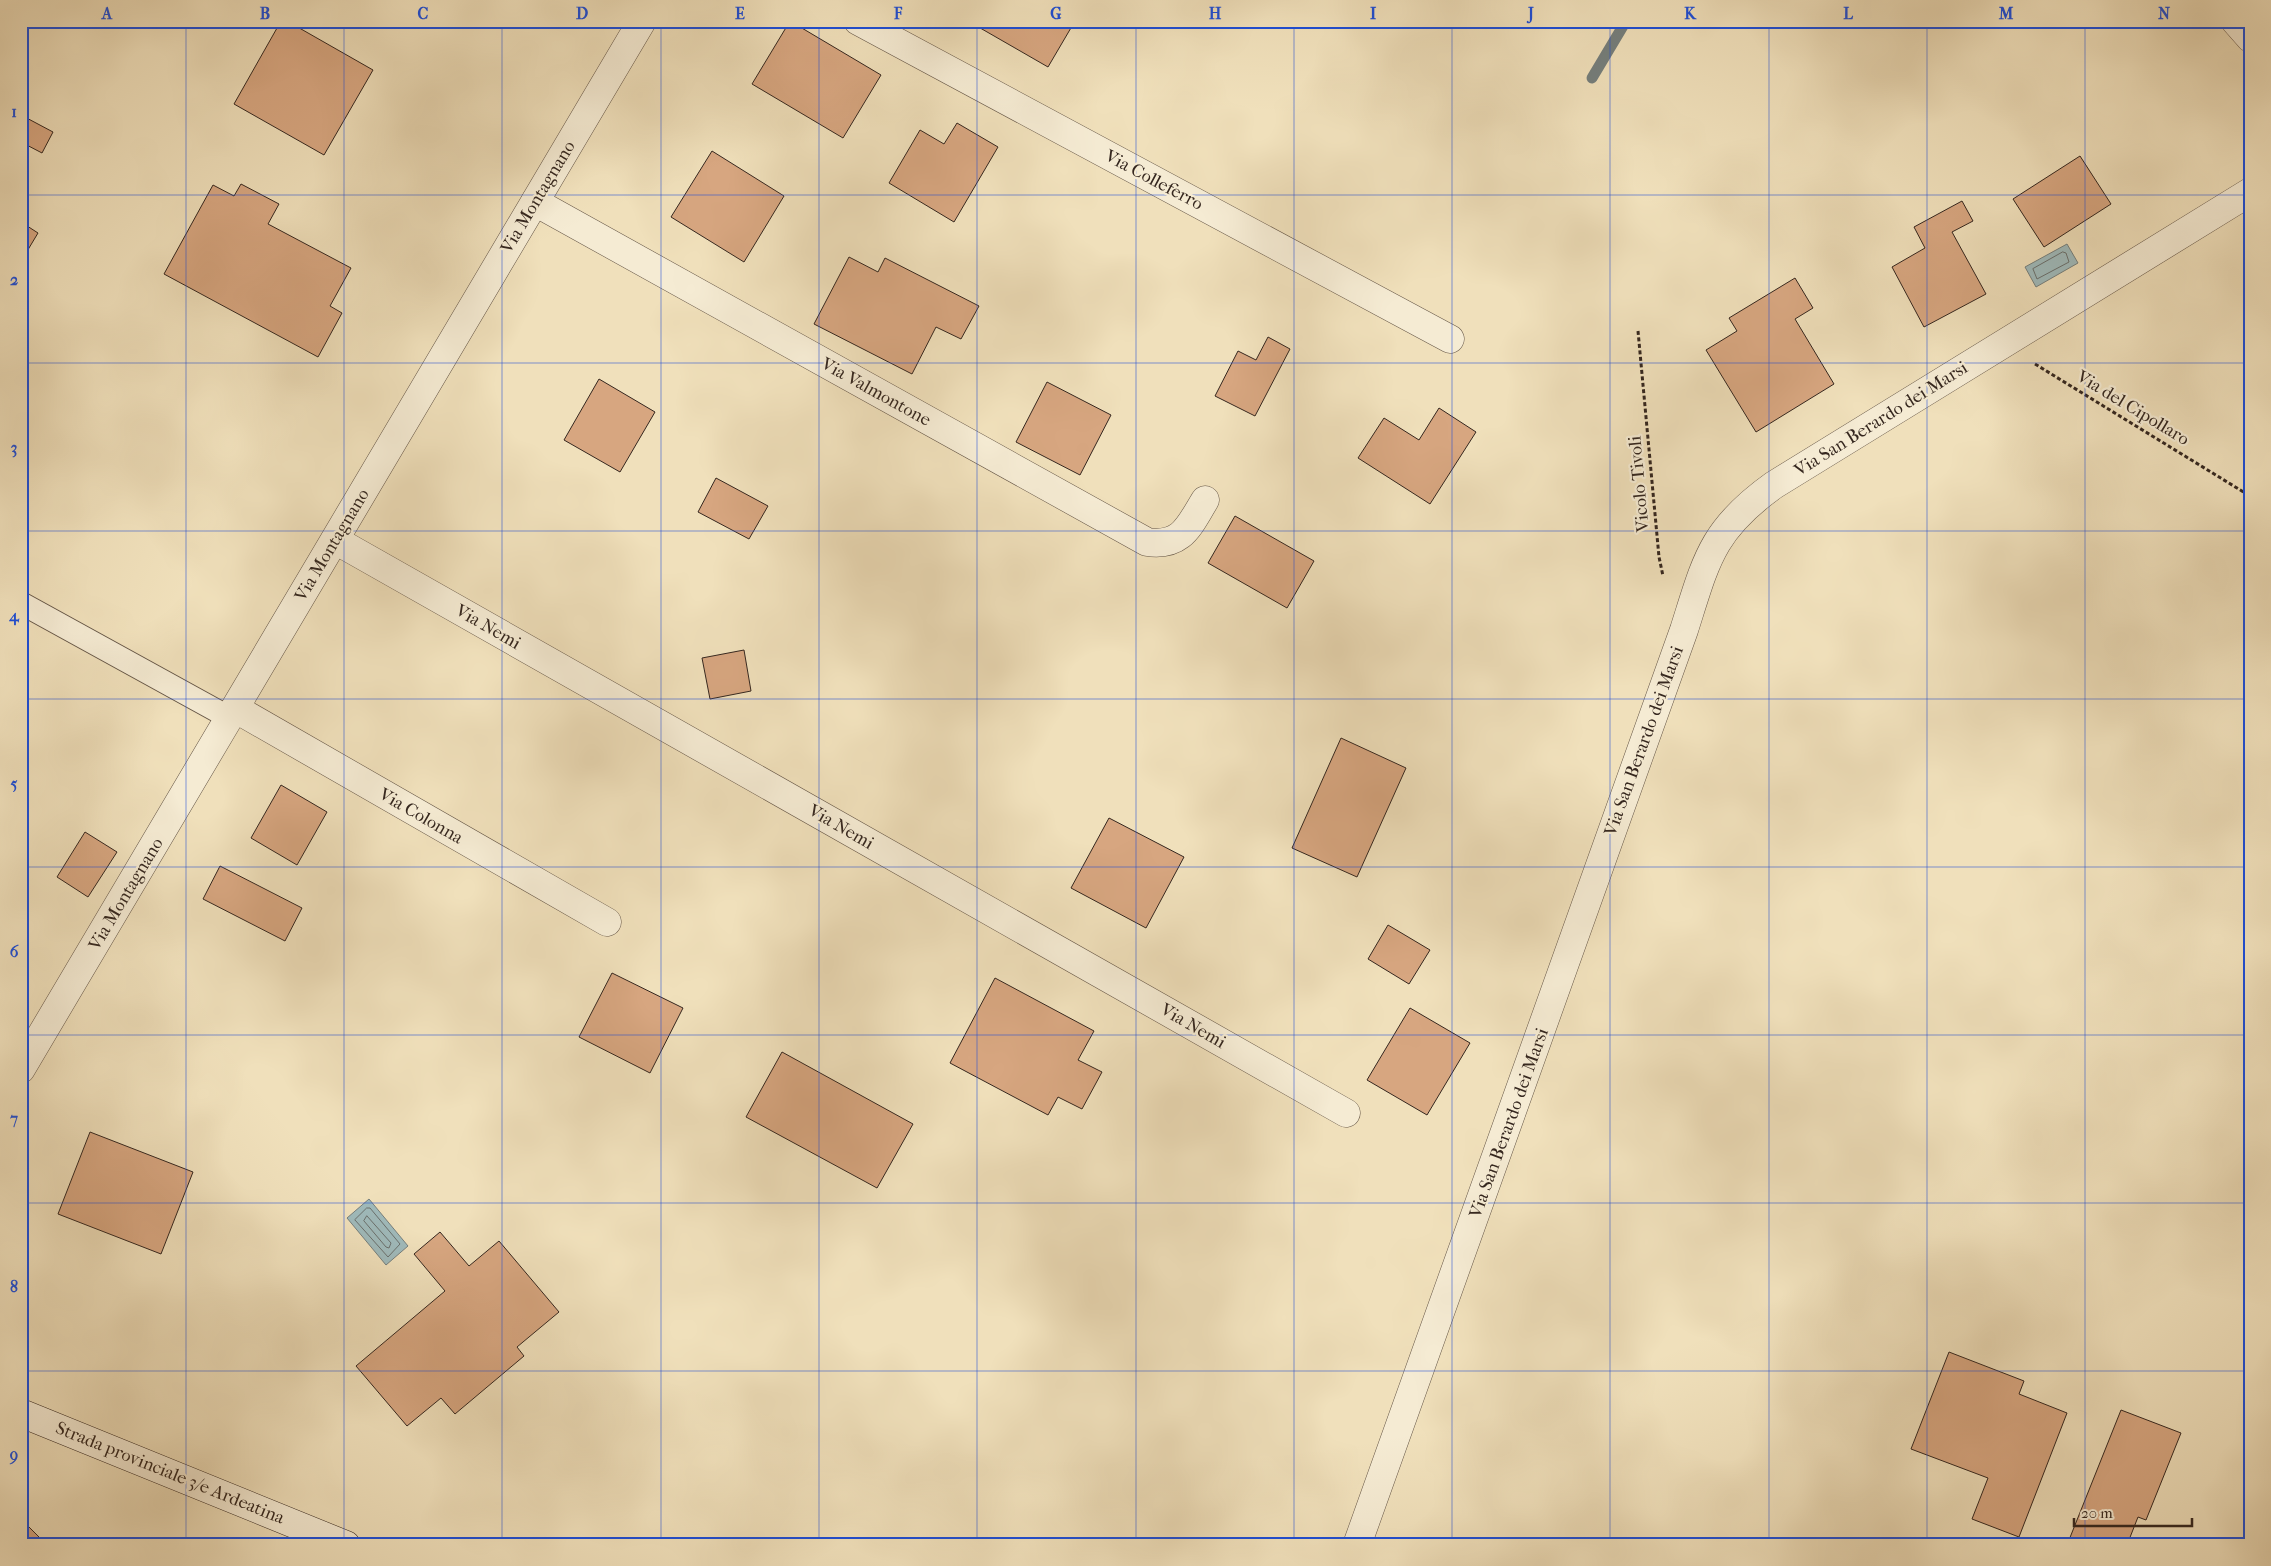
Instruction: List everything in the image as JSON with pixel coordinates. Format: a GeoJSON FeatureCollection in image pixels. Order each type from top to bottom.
{"type":"FeatureCollection","features":[{"type":"Feature","properties":{"kind":"street","name":"Via Montagnano"},"geometry":{"type":"LineString","coordinates":[[21,1068],[233,714],[642,21]]}},
{"type":"Feature","properties":{"kind":"street","name":"Via Colleferro"},"geometry":{"type":"LineString","coordinates":[[858,21],[1450,339]]}},
{"type":"Feature","properties":{"kind":"street"},"geometry":{"type":"LineString","coordinates":[[2235,21],[2250,38]]}},
{"type":"Feature","properties":{"kind":"street","name":"Via San Berardo dei Marsi"},"geometry":{"type":"LineString","coordinates":[[1357,1545],[1711,550],[1732,520],[1746,506],[1774,485],[2250,192]]}},
{"type":"Feature","properties":{"kind":"street","name":"Via Valmontone"},"geometry":{"type":"LineString","coordinates":[[535,202],[1147,542],[1167,543],[1183,534],[1205,500]]}},
{"type":"Feature","properties":{"kind":"street","name":"Via Nemi"},"geometry":{"type":"LineString","coordinates":[[335,540],[1346,1113]]}},
{"type":"Feature","properties":{"kind":"street","name":"Via Colonna"},"geometry":{"type":"LineString","coordinates":[[233,714],[607,922]]}},
{"type":"Feature","properties":{"kind":"street","name":"Strada provinciale 3/e Ardeatina"},"geometry":{"type":"LineString","coordinates":[[21,1412],[346,1545]]}},
{"type":"Feature","properties":{"kind":"lane"},"geometry":{"type":"LineString","coordinates":[[21,603],[233,714]]}},
{"type":"Feature","properties":{"kind":"path","name":"Vicolo Tivoli"},"geometry":{"type":"LineString","coordinates":[[1638,331],[1659,557],[1665,584],[1684,630]]}},
{"type":"Feature","properties":{"kind":"path","name":"Via del Cipollaro"},"geometry":{"type":"LineString","coordinates":[[2002,344],[2250,496]]}},
{"type":"Feature","properties":{"kind":"water"},"geometry":{"type":"Polygon","coordinates":[[[2067,244],[2078,263],[2036,287],[2025,267],[2067,244]]]}},
{"type":"Feature","properties":{"kind":"water"},"geometry":{"type":"Polygon","coordinates":[[[369,1199],[408,1246],[386,1265],[347,1218],[369,1199]]]}},
{"type":"Feature","properties":{"kind":"building"},"geometry":{"type":"Polygon","coordinates":[[[281,21],[287,21],[373,70],[324,155],[234,104],[281,21]]]}},
{"type":"Feature","properties":{"kind":"building"},"geometry":{"type":"Polygon","coordinates":[[[790,21],[881,75],[843,138],[752,84],[790,21]]]}},
{"type":"Feature","properties":{"kind":"building"},"geometry":{"type":"Polygon","coordinates":[[[968,21],[1075,21],[1048,67],[968,21]]]}},
{"type":"Feature","properties":{"kind":"building"},"geometry":{"type":"Polygon","coordinates":[[[21,115],[53,132],[42,153],[21,142],[21,115]]]}},
{"type":"Feature","properties":{"kind":"building"},"geometry":{"type":"Polygon","coordinates":[[[957,123],[998,147],[954,222],[889,183],[920,130],[944,144],[957,123]]]}},
{"type":"Feature","properties":{"kind":"building"},"geometry":{"type":"Polygon","coordinates":[[[712,151],[784,196],[744,262],[671,217],[712,151]]]}},
{"type":"Feature","properties":{"kind":"building"},"geometry":{"type":"Polygon","coordinates":[[[2080,156],[2111,204],[2044,247],[2013,199],[2080,156]]]}},
{"type":"Feature","properties":{"kind":"building"},"geometry":{"type":"Polygon","coordinates":[[[241,184],[279,204],[268,224],[351,268],[330,306],[342,313],[318,357],[164,274],[213,185],[234,196],[241,184]]]}},
{"type":"Feature","properties":{"kind":"building"},"geometry":{"type":"Polygon","coordinates":[[[1962,201],[1973,221],[1952,232],[1986,294],[1924,327],[1892,267],[1925,248],[1914,227],[1962,201]]]}},
{"type":"Feature","properties":{"kind":"building"},"geometry":{"type":"Polygon","coordinates":[[[21,222],[38,233],[26,253],[21,250],[21,222]]]}},
{"type":"Feature","properties":{"kind":"building"},"geometry":{"type":"Polygon","coordinates":[[[849,257],[878,272],[885,258],[979,306],[961,339],[936,327],[912,374],[814,324],[849,257]]]}},
{"type":"Feature","properties":{"kind":"building"},"geometry":{"type":"Polygon","coordinates":[[[1795,278],[1813,308],[1795,319],[1834,384],[1756,432],[1706,350],[1737,331],[1729,318],[1795,278]]]}},
{"type":"Feature","properties":{"kind":"building"},"geometry":{"type":"Polygon","coordinates":[[[1268,337],[1290,349],[1255,416],[1215,396],[1238,351],[1256,360],[1268,337]]]}},
{"type":"Feature","properties":{"kind":"building"},"geometry":{"type":"Polygon","coordinates":[[[599,379],[655,412],[620,472],[564,440],[599,379]]]}},
{"type":"Feature","properties":{"kind":"building"},"geometry":{"type":"Polygon","coordinates":[[[1047,382],[1111,415],[1080,475],[1016,442],[1047,382]]]}},
{"type":"Feature","properties":{"kind":"building"},"geometry":{"type":"Polygon","coordinates":[[[1439,408],[1476,432],[1430,504],[1358,458],[1384,418],[1419,440],[1439,408]]]}},
{"type":"Feature","properties":{"kind":"building"},"geometry":{"type":"Polygon","coordinates":[[[716,478],[768,506],[749,539],[698,512],[716,478]]]}},
{"type":"Feature","properties":{"kind":"building"},"geometry":{"type":"Polygon","coordinates":[[[1235,516],[1314,561],[1287,608],[1208,563],[1235,516]]]}},
{"type":"Feature","properties":{"kind":"building"},"geometry":{"type":"Polygon","coordinates":[[[744,650],[751,691],[710,699],[702,658],[744,650]]]}},
{"type":"Feature","properties":{"kind":"building"},"geometry":{"type":"Polygon","coordinates":[[[1341,738],[1406,768],[1357,877],[1292,848],[1341,738]]]}},
{"type":"Feature","properties":{"kind":"building"},"geometry":{"type":"Polygon","coordinates":[[[281,785],[327,812],[297,865],[251,838],[281,785]]]}},
{"type":"Feature","properties":{"kind":"building"},"geometry":{"type":"Polygon","coordinates":[[[1109,818],[1184,857],[1146,928],[1071,888],[1109,818]]]}},
{"type":"Feature","properties":{"kind":"building"},"geometry":{"type":"Polygon","coordinates":[[[85,832],[117,852],[88,897],[57,877],[85,832]]]}},
{"type":"Feature","properties":{"kind":"building"},"geometry":{"type":"Polygon","coordinates":[[[220,866],[302,908],[285,941],[203,899],[220,866]]]}},
{"type":"Feature","properties":{"kind":"building"},"geometry":{"type":"Polygon","coordinates":[[[1388,925],[1430,950],[1409,984],[1368,959],[1388,925]]]}},
{"type":"Feature","properties":{"kind":"building"},"geometry":{"type":"Polygon","coordinates":[[[612,973],[683,1008],[650,1073],[579,1037],[612,973]]]}},
{"type":"Feature","properties":{"kind":"building"},"geometry":{"type":"Polygon","coordinates":[[[995,978],[1094,1031],[1078,1060],[1102,1072],[1082,1109],[1058,1097],[1048,1115],[950,1063],[995,978]]]}},
{"type":"Feature","properties":{"kind":"building"},"geometry":{"type":"Polygon","coordinates":[[[1410,1008],[1470,1043],[1427,1115],[1367,1080],[1410,1008]]]}},
{"type":"Feature","properties":{"kind":"building"},"geometry":{"type":"Polygon","coordinates":[[[782,1052],[913,1124],[877,1188],[746,1117],[782,1052]]]}},
{"type":"Feature","properties":{"kind":"building"},"geometry":{"type":"Polygon","coordinates":[[[90,1132],[193,1172],[161,1254],[58,1214],[90,1132]]]}},
{"type":"Feature","properties":{"kind":"building"},"geometry":{"type":"Polygon","coordinates":[[[440,1232],[469,1266],[499,1241],[559,1312],[517,1347],[524,1356],[455,1414],[441,1398],[407,1426],[356,1366],[445,1291],[414,1254],[440,1232]]]}},
{"type":"Feature","properties":{"kind":"building"},"geometry":{"type":"Polygon","coordinates":[[[1949,1352],[2024,1381],[2019,1394],[2067,1413],[2019,1537],[1972,1519],[1988,1478],[1911,1449],[1949,1352]]]}},
{"type":"Feature","properties":{"kind":"building"},"geometry":{"type":"Polygon","coordinates":[[[2121,1410],[2181,1433],[2146,1520],[2138,1517],[2127,1545],[2067,1545],[2121,1410]]]}},
{"type":"Feature","properties":{"kind":"building"},"geometry":{"type":"Polygon","coordinates":[[[21,1519],[47,1545],[21,1545],[21,1519]]]}},
{"type":"Feature","properties":{"kind":"waterway"},"geometry":{"type":"LineString","coordinates":[[1592,78],[1626,21]]}}]}
